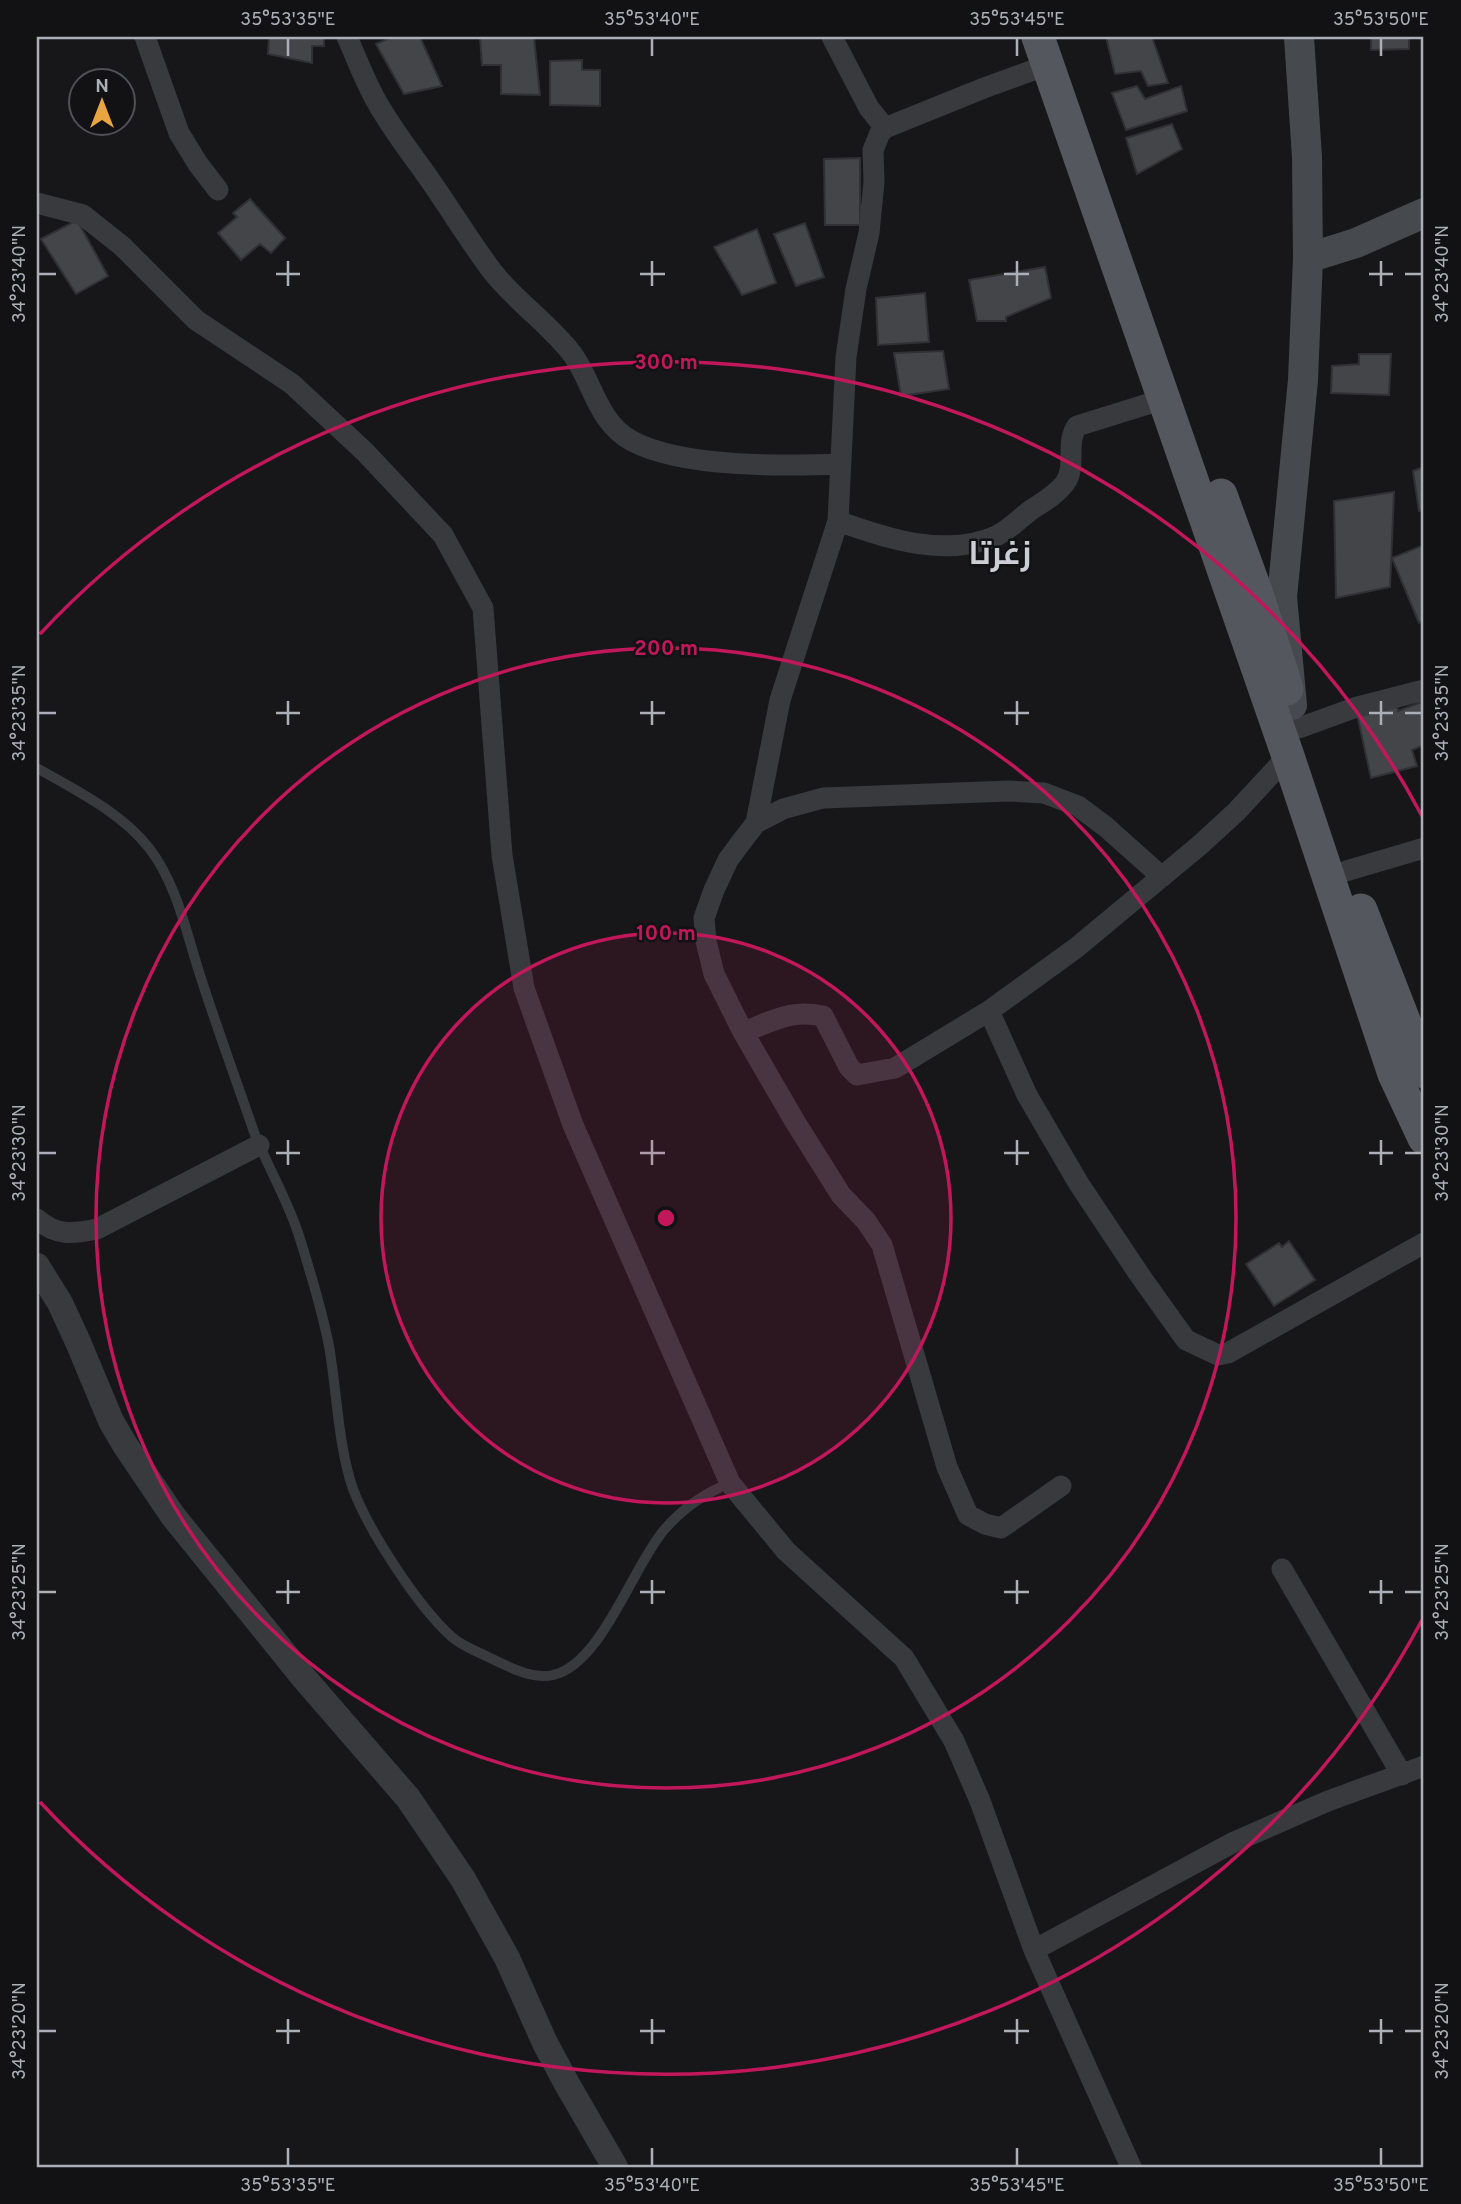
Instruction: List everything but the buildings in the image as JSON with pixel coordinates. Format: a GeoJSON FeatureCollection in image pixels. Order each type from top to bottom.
{"type":"FeatureCollection","features":[{"type":"Feature","properties":{"kind":"main road"},"geometry":{"type":"LineString","coordinates":[[1293,730],[1282,597],[1303,380],[1308,258],[1307,157],[1300,37]]}},
{"type":"Feature","properties":{"kind":"main road"},"geometry":{"type":"LineString","coordinates":[[1049,46],[1164,399],[1245,597],[1293,730],[1394,1074],[1424,1138]]}},
{"type":"Feature","properties":{"kind":"main road"},"geometry":{"type":"LineString","coordinates":[[1049,46],[1084,111],[1245,597],[1424,1072]]}},
{"type":"Feature","properties":{"kind":"main road"},"geometry":{"type":"LineString","coordinates":[[1308,258],[1356,243],[1424,213]]}},
{"type":"Feature","properties":{"kind":"street"},"geometry":{"type":"LineString","coordinates":[[145,37],[179,133],[218,190]]}},
{"type":"Feature","properties":{"kind":"street"},"geometry":{"type":"LineString","coordinates":[[348,37],[377,103],[493,272],[571,353],[608,422],[630,440],[652,450],[695,458],[780,466],[841,464]]}},
{"type":"Feature","properties":{"kind":"street"},"geometry":{"type":"LineString","coordinates":[[832,37],[869,108],[885,128]]}},
{"type":"Feature","properties":{"kind":"street"},"geometry":{"type":"LineString","coordinates":[[756,823],[780,700],[838,521],[846,357],[856,289],[869,233],[874,182],[873,150],[885,128],[984,88],[1049,46]]}},
{"type":"Feature","properties":{"kind":"street"},"geometry":{"type":"LineString","coordinates":[[37,202],[83,215],[122,246],[196,320],[292,384],[365,452],[443,535],[483,608],[502,855],[524,988],[573,1125],[730,1483],[786,1551],[904,1658],[954,1741],[980,1801],[1034,1950],[1131,2167]]}},
{"type":"Feature","properties":{"kind":"street"},"geometry":{"type":"LineString","coordinates":[[838,521],[902,542],[958,545],[997,536],[1056,493],[1067,481],[1071,464],[1071,443],[1077,426],[1164,399]]}},
{"type":"Feature","properties":{"kind":"street"},"geometry":{"type":"LineString","coordinates":[[743,1032],[790,1014],[804,1012],[823,1016],[849,1067],[857,1075],[894,1068],[989,1011],[1076,948],[1162,877],[1236,812],[1293,730],[1354,708],[1424,690]]}},
{"type":"Feature","properties":{"kind":"street"},"geometry":{"type":"LineString","coordinates":[[1061,1486],[1001,1528],[985,1524],[968,1515],[947,1467],[882,1245],[866,1222],[841,1195],[743,1032],[714,974],[704,918],[713,890],[728,860],[756,823],[783,808],[823,798],[1009,791],[1044,793],[1078,806],[1162,877]]}},
{"type":"Feature","properties":{"kind":"street"},"geometry":{"type":"LineString","coordinates":[[1346,870],[1424,848]]}},
{"type":"Feature","properties":{"kind":"street"},"geometry":{"type":"LineString","coordinates":[[989,1011],[1027,1095],[1079,1184],[1140,1277],[1186,1340],[1218,1355],[1228,1353],[1424,1243]]}},
{"type":"Feature","properties":{"kind":"street"},"geometry":{"type":"LineString","coordinates":[[37,1219],[49,1229],[62,1233],[72,1234],[97,1229],[259,1145]]}},
{"type":"Feature","properties":{"kind":"street"},"geometry":{"type":"LineString","coordinates":[[37,1266],[74,1332],[111,1421],[173,1516],[304,1678],[408,1798],[463,1879],[507,1958],[561,2073],[615,2167]]}},
{"type":"Feature","properties":{"kind":"street"},"geometry":{"type":"LineString","coordinates":[[1282,1569],[1402,1775]]}},
{"type":"Feature","properties":{"kind":"street"},"geometry":{"type":"LineString","coordinates":[[1034,1950],[1234,1842],[1328,1801],[1424,1766]]}},
{"type":"Feature","properties":{"kind":"lane"},"geometry":{"type":"LineString","coordinates":[[37,768],[117,818],[148,847],[166,877],[182,913],[220,1037],[259,1145],[295,1221],[329,1344],[342,1437],[353,1488],[384,1549],[425,1607],[454,1639],[513,1670],[549,1677],[565,1672],[579,1663],[600,1633],[661,1533],[694,1502],[730,1483]]}},
{"type":"Feature","properties":{"kind":"district","name":"زغرتا"},"geometry":{"type":"Point","coordinates":[1000,556]}}]}
